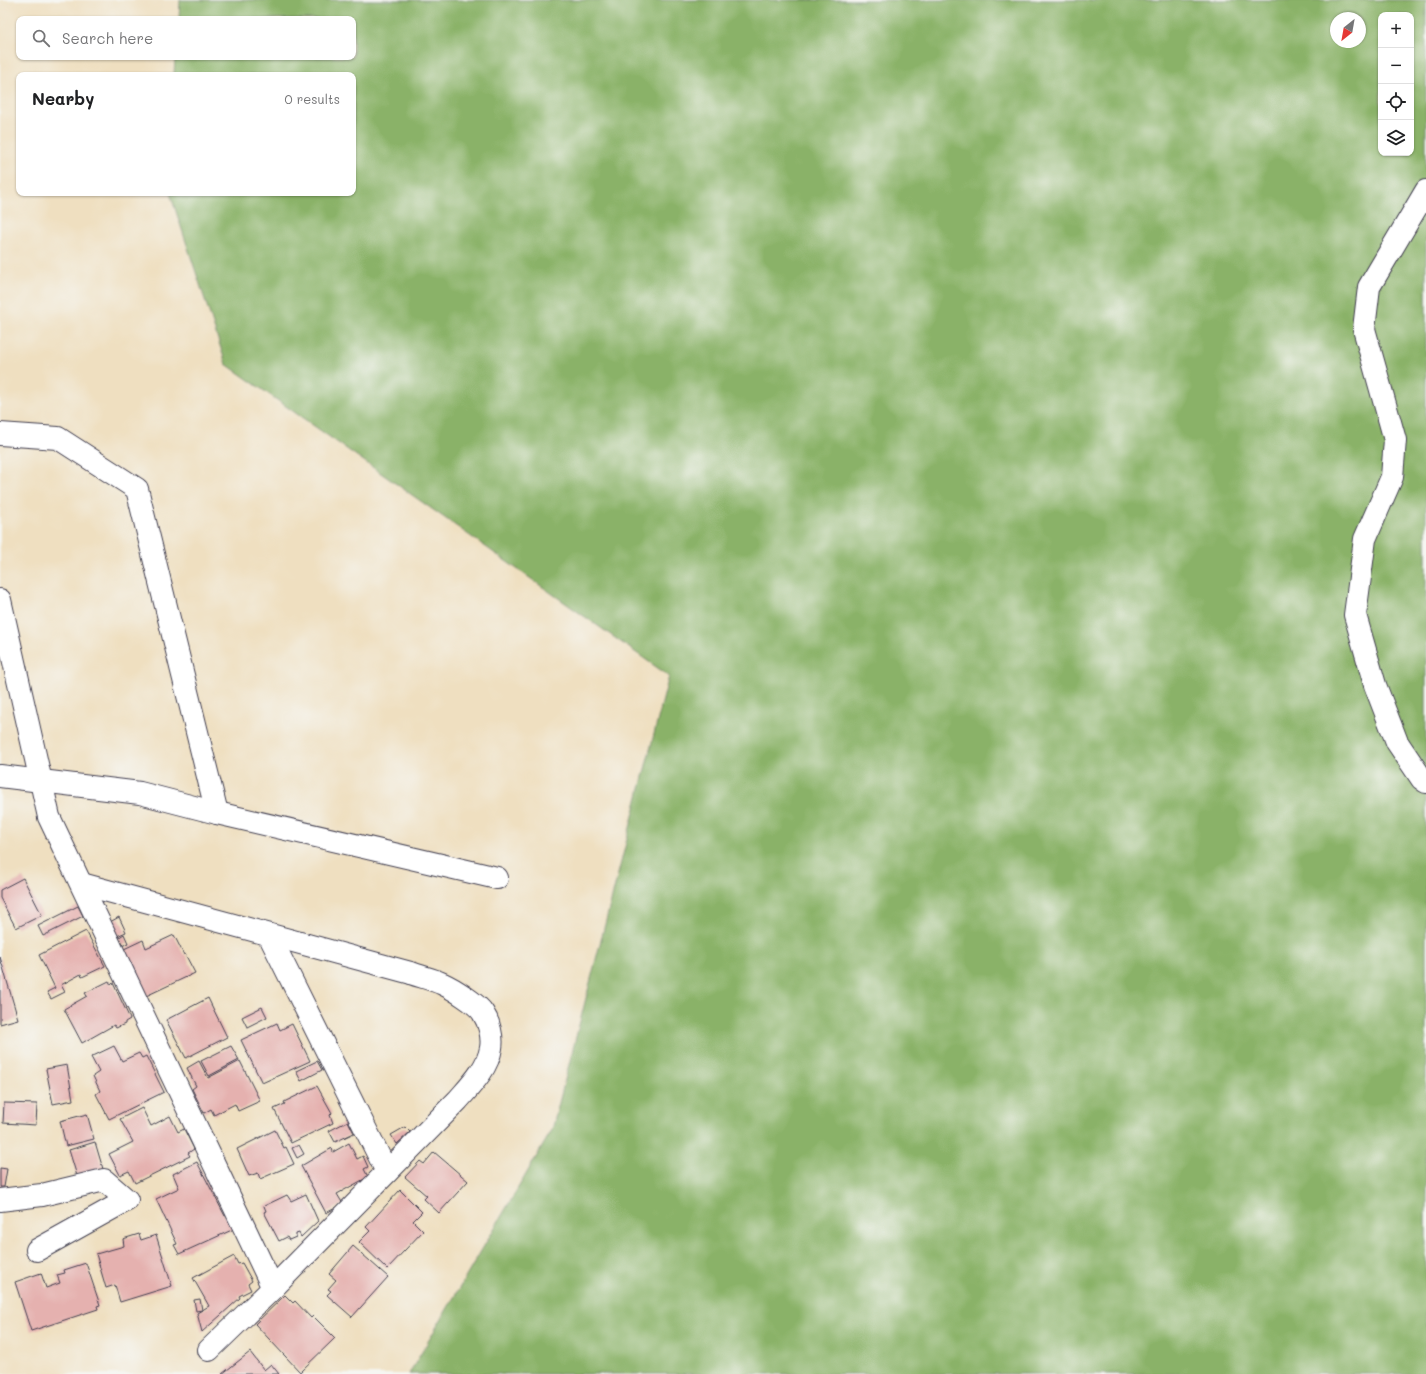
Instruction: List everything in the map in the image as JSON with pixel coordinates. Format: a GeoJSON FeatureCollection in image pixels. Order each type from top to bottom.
{"type":"FeatureCollection","features":[{"type":"Feature","properties":{"kind":"street"},"geometry":{"type":"LineString","coordinates":[[1426,191],[1369,287],[1364,329],[1395,440],[1392,477],[1365,539],[1355,615],[1375,685],[1397,742],[1422,780],[1426,782]]}},
{"type":"Feature","properties":{"kind":"street"},"geometry":{"type":"LineString","coordinates":[[0,434],[58,438],[136,489],[217,813]]}},
{"type":"Feature","properties":{"kind":"street"},"geometry":{"type":"LineString","coordinates":[[0,600],[49,817],[273,1288]]}},
{"type":"Feature","properties":{"kind":"street"},"geometry":{"type":"LineString","coordinates":[[0,776],[140,793],[217,813],[497,878]]}},
{"type":"Feature","properties":{"kind":"street"},"geometry":{"type":"LineString","coordinates":[[82,884],[411,973],[443,984],[467,999],[482,1012],[490,1029],[491,1048],[485,1065],[475,1081],[273,1288],[209,1350]]}},
{"type":"Feature","properties":{"kind":"street"},"geometry":{"type":"LineString","coordinates":[[270,935],[387,1172]]}},
{"type":"Feature","properties":{"kind":"street"},"geometry":{"type":"LineString","coordinates":[[0,1200],[42,1195],[104,1180],[127,1200],[37,1250]]}},
{"type":"Feature","properties":{"kind":"green space"},"geometry":{"type":"Polygon","coordinates":[[[180,0],[1426,0],[1426,1374],[409,1374],[552,1130],[669,676],[226,364],[171,196],[356,196],[356,72],[174,72],[175,60],[356,60],[356,16],[179,16],[180,0]]]}},
{"type":"Feature","properties":{"kind":"building"},"geometry":{"type":"Polygon","coordinates":[[[23,878],[42,915],[16,928],[0,898],[0,890],[23,878]]]}},
{"type":"Feature","properties":{"kind":"building"},"geometry":{"type":"Polygon","coordinates":[[[78,906],[83,916],[43,936],[38,926],[78,906]]]}},
{"type":"Feature","properties":{"kind":"building"},"geometry":{"type":"Polygon","coordinates":[[[119,917],[126,932],[117,936],[110,922],[119,917]]]}},
{"type":"Feature","properties":{"kind":"building"},"geometry":{"type":"Polygon","coordinates":[[[86,931],[105,966],[82,977],[81,974],[61,985],[65,992],[51,999],[47,992],[55,988],[39,955],[86,931]]]}},
{"type":"Feature","properties":{"kind":"building"},"geometry":{"type":"Polygon","coordinates":[[[124,934],[128,943],[122,946],[118,938],[124,934]]]}},
{"type":"Feature","properties":{"kind":"building"},"geometry":{"type":"Polygon","coordinates":[[[174,935],[195,973],[146,996],[124,949],[143,940],[146,948],[174,935]]]}},
{"type":"Feature","properties":{"kind":"building"},"geometry":{"type":"Polygon","coordinates":[[[0,957],[18,1019],[0,1024],[0,957]]]}},
{"type":"Feature","properties":{"kind":"building"},"geometry":{"type":"Polygon","coordinates":[[[109,981],[111,985],[113,983],[130,1019],[125,1022],[125,1024],[116,1028],[114,1025],[82,1043],[64,1009],[87,996],[85,993],[109,981]]]}},
{"type":"Feature","properties":{"kind":"building"},"geometry":{"type":"Polygon","coordinates":[[[208,998],[227,1037],[186,1058],[166,1020],[208,998]]]}},
{"type":"Feature","properties":{"kind":"building"},"geometry":{"type":"Polygon","coordinates":[[[262,1007],[267,1017],[247,1027],[242,1017],[262,1007]]]}},
{"type":"Feature","properties":{"kind":"building"},"geometry":{"type":"Polygon","coordinates":[[[277,1023],[280,1030],[292,1024],[310,1061],[262,1083],[241,1040],[277,1023]]]}},
{"type":"Feature","properties":{"kind":"building"},"geometry":{"type":"Polygon","coordinates":[[[114,1046],[122,1061],[139,1053],[142,1058],[146,1056],[164,1092],[109,1119],[96,1094],[100,1091],[93,1076],[99,1072],[91,1057],[114,1046]]]}},
{"type":"Feature","properties":{"kind":"building"},"geometry":{"type":"Polygon","coordinates":[[[231,1046],[239,1060],[209,1076],[201,1061],[231,1046]]]}},
{"type":"Feature","properties":{"kind":"building"},"geometry":{"type":"Polygon","coordinates":[[[199,1061],[208,1078],[240,1061],[260,1101],[238,1111],[235,1104],[214,1115],[211,1109],[204,1113],[192,1089],[196,1086],[187,1068],[199,1061]]]}},
{"type":"Feature","properties":{"kind":"building"},"geometry":{"type":"Polygon","coordinates":[[[317,1061],[322,1070],[301,1081],[296,1071],[317,1061]]]}},
{"type":"Feature","properties":{"kind":"building"},"geometry":{"type":"Polygon","coordinates":[[[67,1065],[73,1100],[53,1104],[46,1069],[67,1065]]]}},
{"type":"Feature","properties":{"kind":"building"},"geometry":{"type":"Polygon","coordinates":[[[317,1086],[332,1113],[330,1115],[333,1123],[291,1143],[274,1109],[285,1104],[284,1102],[317,1086]]]}},
{"type":"Feature","properties":{"kind":"building"},"geometry":{"type":"Polygon","coordinates":[[[4,1103],[37,1104],[36,1125],[3,1123],[4,1103]]]}},
{"type":"Feature","properties":{"kind":"building"},"geometry":{"type":"Polygon","coordinates":[[[142,1108],[151,1126],[170,1116],[178,1132],[184,1129],[194,1149],[188,1153],[190,1156],[135,1183],[129,1171],[120,1175],[109,1154],[133,1142],[120,1119],[142,1108]]]}},
{"type":"Feature","properties":{"kind":"building"},"geometry":{"type":"Polygon","coordinates":[[[87,1114],[94,1139],[66,1146],[60,1121],[87,1114]]]}},
{"type":"Feature","properties":{"kind":"building"},"geometry":{"type":"Polygon","coordinates":[[[348,1121],[354,1133],[335,1142],[329,1131],[348,1121]]]}},
{"type":"Feature","properties":{"kind":"building"},"geometry":{"type":"Polygon","coordinates":[[[405,1127],[410,1132],[397,1144],[391,1135],[405,1127]]]}},
{"type":"Feature","properties":{"kind":"building"},"geometry":{"type":"Polygon","coordinates":[[[275,1130],[284,1148],[286,1147],[294,1164],[260,1179],[258,1173],[249,1176],[237,1149],[275,1130]]]}},
{"type":"Feature","properties":{"kind":"building"},"geometry":{"type":"Polygon","coordinates":[[[95,1142],[103,1169],[77,1176],[69,1150],[95,1142]]]}},
{"type":"Feature","properties":{"kind":"building"},"geometry":{"type":"Polygon","coordinates":[[[349,1143],[357,1159],[363,1156],[368,1167],[364,1169],[368,1177],[337,1194],[343,1204],[326,1213],[301,1166],[332,1148],[333,1152],[349,1143]]]}},
{"type":"Feature","properties":{"kind":"building"},"geometry":{"type":"Polygon","coordinates":[[[299,1145],[304,1154],[297,1158],[292,1148],[299,1145]]]}},
{"type":"Feature","properties":{"kind":"building"},"geometry":{"type":"Polygon","coordinates":[[[434,1152],[468,1181],[439,1213],[424,1199],[427,1196],[405,1177],[420,1161],[424,1164],[434,1152]]]}},
{"type":"Feature","properties":{"kind":"building"},"geometry":{"type":"Polygon","coordinates":[[[197,1162],[225,1216],[227,1215],[234,1229],[179,1254],[174,1245],[177,1244],[156,1199],[179,1188],[173,1174],[197,1162]]]}},
{"type":"Feature","properties":{"kind":"building"},"geometry":{"type":"Polygon","coordinates":[[[0,1168],[7,1169],[4,1187],[0,1187],[0,1168]]]}},
{"type":"Feature","properties":{"kind":"building"},"geometry":{"type":"Polygon","coordinates":[[[400,1190],[422,1212],[413,1221],[423,1231],[387,1269],[359,1242],[370,1231],[366,1227],[400,1190]]]}},
{"type":"Feature","properties":{"kind":"building"},"geometry":{"type":"Polygon","coordinates":[[[306,1194],[318,1221],[301,1237],[299,1233],[296,1234],[296,1237],[289,1240],[287,1237],[279,1241],[264,1212],[266,1211],[264,1206],[287,1195],[291,1201],[306,1194]]]}},
{"type":"Feature","properties":{"kind":"building"},"geometry":{"type":"Polygon","coordinates":[[[139,1234],[141,1240],[156,1235],[172,1286],[120,1302],[115,1285],[106,1288],[96,1254],[124,1246],[123,1239],[139,1234]]]}},
{"type":"Feature","properties":{"kind":"building"},"geometry":{"type":"Polygon","coordinates":[[[353,1246],[388,1277],[352,1317],[327,1295],[331,1291],[328,1289],[336,1280],[329,1274],[353,1246]]]}},
{"type":"Feature","properties":{"kind":"building"},"geometry":{"type":"Polygon","coordinates":[[[234,1256],[238,1264],[242,1263],[252,1281],[248,1284],[251,1290],[239,1296],[240,1298],[202,1332],[197,1313],[209,1306],[193,1278],[234,1256]]]}},
{"type":"Feature","properties":{"kind":"building"},"geometry":{"type":"Polygon","coordinates":[[[86,1263],[100,1305],[97,1306],[98,1309],[31,1331],[15,1282],[41,1273],[46,1288],[60,1283],[57,1275],[65,1273],[64,1270],[86,1263]]]}},
{"type":"Feature","properties":{"kind":"building"},"geometry":{"type":"Polygon","coordinates":[[[285,1295],[293,1303],[295,1301],[311,1318],[313,1316],[335,1338],[300,1372],[255,1324],[285,1295]]]}},
{"type":"Feature","properties":{"kind":"building"},"geometry":{"type":"Polygon","coordinates":[[[200,1299],[202,1310],[196,1311],[194,1300],[200,1299]]]}},
{"type":"Feature","properties":{"kind":"building"},"geometry":{"type":"Polygon","coordinates":[[[250,1352],[264,1370],[271,1364],[279,1374],[222,1374],[250,1352]]]}}]}
